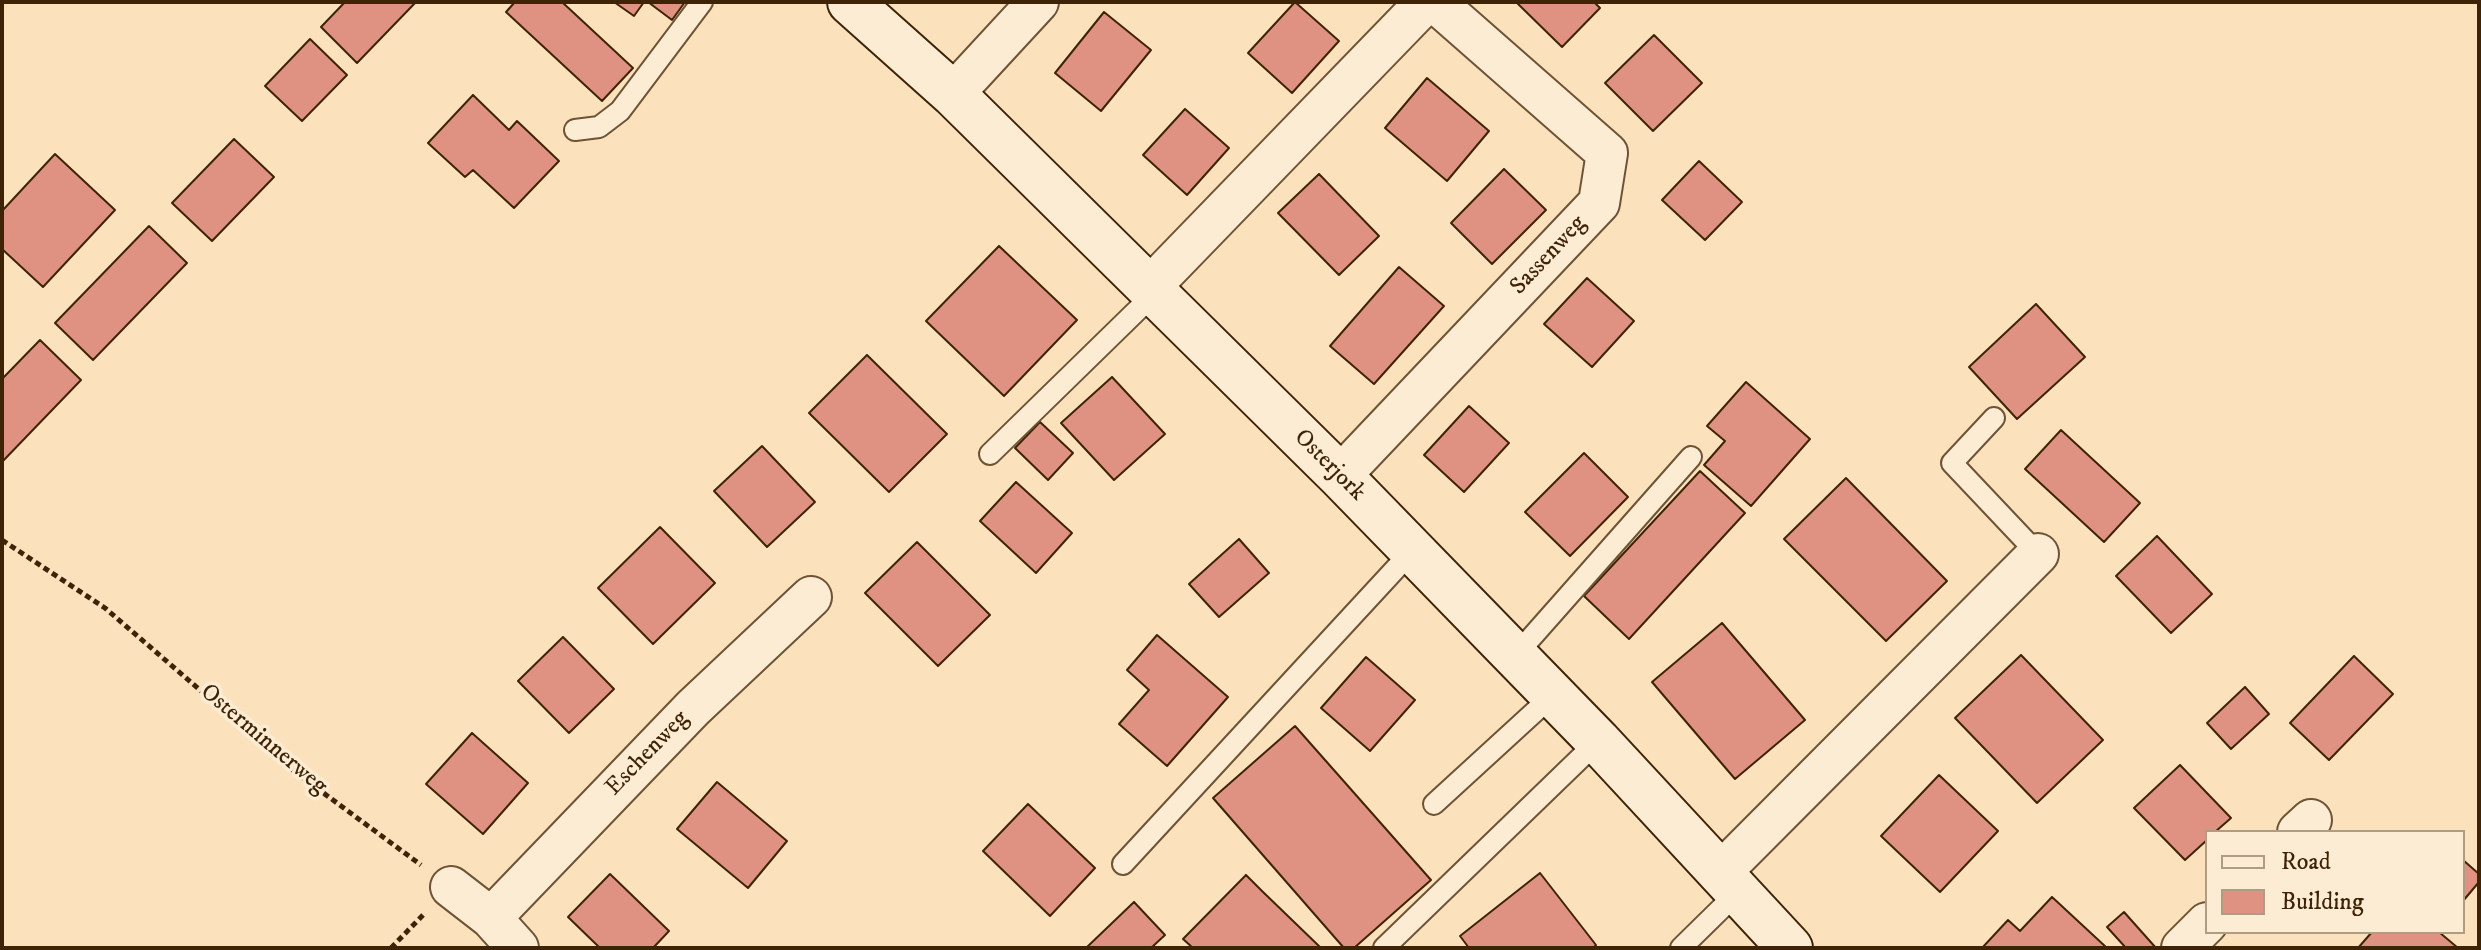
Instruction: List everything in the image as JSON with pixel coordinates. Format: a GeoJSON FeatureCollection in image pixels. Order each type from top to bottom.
{"type":"FeatureCollection","features":[{"type":"Feature","properties":{"kind":"main road","name":"Osterjork"},"geometry":{"type":"LineString","coordinates":[[850,2],[953,94],[1340,476],[1598,741],[1790,948]]}},
{"type":"Feature","properties":{"kind":"street"},"geometry":{"type":"LineString","coordinates":[[953,94],[1038,2]]}},
{"type":"Feature","properties":{"kind":"street"},"geometry":{"type":"LineString","coordinates":[[1153,290],[1426,2]]}},
{"type":"Feature","properties":{"kind":"street","name":"Sassenweg"},"geometry":{"type":"LineString","coordinates":[[1340,476],[1599,203],[1607,153],[1435,2]]}},
{"type":"Feature","properties":{"kind":"street"},"geometry":{"type":"LineString","coordinates":[[1728,884],[2038,554]]}},
{"type":"Feature","properties":{"kind":"street","name":"Eschenweg"},"geometry":{"type":"LineString","coordinates":[[491,918],[693,708],[811,597]]}},
{"type":"Feature","properties":{"kind":"street"},"geometry":{"type":"LineString","coordinates":[[451,887],[491,918],[518,948]]}},
{"type":"Feature","properties":{"kind":"street"},"geometry":{"type":"LineString","coordinates":[[2182,948],[2205,925]]}},
{"type":"Feature","properties":{"kind":"lane"},"geometry":{"type":"LineString","coordinates":[[575,130],[599,127],[620,111],[702,2]]}},
{"type":"Feature","properties":{"kind":"lane"},"geometry":{"type":"LineString","coordinates":[[990,454],[1153,290]]}},
{"type":"Feature","properties":{"kind":"lane"},"geometry":{"type":"LineString","coordinates":[[1994,418],[1952,463],[2038,554]]}},
{"type":"Feature","properties":{"kind":"lane"},"geometry":{"type":"LineString","coordinates":[[1515,656],[1691,457]]}},
{"type":"Feature","properties":{"kind":"lane"},"geometry":{"type":"LineString","coordinates":[[1123,864],[1412,551]]}},
{"type":"Feature","properties":{"kind":"lane"},"geometry":{"type":"LineString","coordinates":[[1434,804],[1553,695]]}},
{"type":"Feature","properties":{"kind":"lane"},"geometry":{"type":"LineString","coordinates":[[1384,948],[1598,741]]}},
{"type":"Feature","properties":{"kind":"lane"},"geometry":{"type":"LineString","coordinates":[[1681,948],[1728,884]]}},
{"type":"Feature","properties":{"kind":"path"},"geometry":{"type":"LineString","coordinates":[[2,549],[5,542]]}},
{"type":"Feature","properties":{"kind":"path","name":"Osterminnerweg"},"geometry":{"type":"LineString","coordinates":[[5,542],[105,608],[295,772],[451,887]]}},
{"type":"Feature","properties":{"kind":"path"},"geometry":{"type":"LineString","coordinates":[[391,948],[451,887]]}},
{"type":"Feature","properties":{"kind":"building"},"geometry":{"type":"Polygon","coordinates":[[[345,2],[416,2],[357,63],[321,27],[345,2]]]}},
{"type":"Feature","properties":{"kind":"building"},"geometry":{"type":"Polygon","coordinates":[[[515,2],[562,2],[633,68],[602,101],[506,12],[515,2]]]}},
{"type":"Feature","properties":{"kind":"building"},"geometry":{"type":"Polygon","coordinates":[[[614,2],[644,2],[634,16],[614,2]]]}},
{"type":"Feature","properties":{"kind":"building"},"geometry":{"type":"Polygon","coordinates":[[[648,2],[685,2],[672,20],[648,2]]]}},
{"type":"Feature","properties":{"kind":"building"},"geometry":{"type":"Polygon","coordinates":[[[1295,2],[1339,41],[1292,93],[1248,53],[1295,2]]]}},
{"type":"Feature","properties":{"kind":"building"},"geometry":{"type":"Polygon","coordinates":[[[1516,2],[1594,2],[1600,8],[1562,47],[1516,2]]]}},
{"type":"Feature","properties":{"kind":"building"},"geometry":{"type":"Polygon","coordinates":[[[1104,12],[1151,50],[1101,111],[1055,73],[1104,12]]]}},
{"type":"Feature","properties":{"kind":"building"},"geometry":{"type":"Polygon","coordinates":[[[1654,35],[1702,83],[1653,131],[1605,83],[1654,35]]]}},
{"type":"Feature","properties":{"kind":"building"},"geometry":{"type":"Polygon","coordinates":[[[310,39],[347,75],[302,121],[265,86],[310,39]]]}},
{"type":"Feature","properties":{"kind":"building"},"geometry":{"type":"Polygon","coordinates":[[[1427,78],[1489,131],[1447,181],[1385,128],[1427,78]]]}},
{"type":"Feature","properties":{"kind":"building"},"geometry":{"type":"Polygon","coordinates":[[[473,95],[509,130],[517,121],[559,161],[514,208],[473,170],[465,177],[428,143],[473,95]]]}},
{"type":"Feature","properties":{"kind":"building"},"geometry":{"type":"Polygon","coordinates":[[[1185,109],[1229,148],[1187,195],[1143,155],[1185,109]]]}},
{"type":"Feature","properties":{"kind":"building"},"geometry":{"type":"Polygon","coordinates":[[[234,139],[274,177],[212,241],[172,203],[234,139]]]}},
{"type":"Feature","properties":{"kind":"building"},"geometry":{"type":"Polygon","coordinates":[[[55,154],[115,210],[43,287],[2,249],[2,211],[55,154]]]}},
{"type":"Feature","properties":{"kind":"building"},"geometry":{"type":"Polygon","coordinates":[[[1699,161],[1742,202],[1705,240],[1662,200],[1699,161]]]}},
{"type":"Feature","properties":{"kind":"building"},"geometry":{"type":"Polygon","coordinates":[[[1504,169],[1546,210],[1492,264],[1451,223],[1504,169]]]}},
{"type":"Feature","properties":{"kind":"building"},"geometry":{"type":"Polygon","coordinates":[[[1319,174],[1379,236],[1339,275],[1278,213],[1319,174]]]}},
{"type":"Feature","properties":{"kind":"building"},"geometry":{"type":"Polygon","coordinates":[[[149,226],[187,263],[93,360],[55,323],[149,226]]]}},
{"type":"Feature","properties":{"kind":"building"},"geometry":{"type":"Polygon","coordinates":[[[999,246],[1077,320],[1004,396],[926,321],[999,246]]]}},
{"type":"Feature","properties":{"kind":"building"},"geometry":{"type":"Polygon","coordinates":[[[1399,267],[1444,306],[1374,384],[1330,346],[1399,267]]]}},
{"type":"Feature","properties":{"kind":"building"},"geometry":{"type":"Polygon","coordinates":[[[1587,278],[1634,321],[1592,367],[1544,324],[1587,278]]]}},
{"type":"Feature","properties":{"kind":"building"},"geometry":{"type":"Polygon","coordinates":[[[2036,304],[2085,357],[2017,419],[1969,367],[2036,304]]]}},
{"type":"Feature","properties":{"kind":"building"},"geometry":{"type":"Polygon","coordinates":[[[40,340],[81,380],[2,462],[2,379],[40,340]]]}},
{"type":"Feature","properties":{"kind":"building"},"geometry":{"type":"Polygon","coordinates":[[[867,355],[947,434],[889,492],[809,413],[867,355]]]}},
{"type":"Feature","properties":{"kind":"building"},"geometry":{"type":"Polygon","coordinates":[[[1112,377],[1165,434],[1114,480],[1061,423],[1112,377]]]}},
{"type":"Feature","properties":{"kind":"building"},"geometry":{"type":"Polygon","coordinates":[[[1746,382],[1810,439],[1751,506],[1704,465],[1725,441],[1707,426],[1746,382]]]}},
{"type":"Feature","properties":{"kind":"building"},"geometry":{"type":"Polygon","coordinates":[[[1469,406],[1509,443],[1464,492],[1424,455],[1469,406]]]}},
{"type":"Feature","properties":{"kind":"building"},"geometry":{"type":"Polygon","coordinates":[[[1040,422],[1073,453],[1048,480],[1015,448],[1040,422]]]}},
{"type":"Feature","properties":{"kind":"building"},"geometry":{"type":"Polygon","coordinates":[[[2061,430],[2140,503],[2104,542],[2025,469],[2061,430]]]}},
{"type":"Feature","properties":{"kind":"building"},"geometry":{"type":"Polygon","coordinates":[[[762,446],[815,502],[767,547],[714,491],[762,446]]]}},
{"type":"Feature","properties":{"kind":"building"},"geometry":{"type":"Polygon","coordinates":[[[1584,453],[1628,497],[1570,556],[1525,512],[1584,453]]]}},
{"type":"Feature","properties":{"kind":"building"},"geometry":{"type":"Polygon","coordinates":[[[1700,471],[1745,513],[1629,639],[1584,596],[1700,471]]]}},
{"type":"Feature","properties":{"kind":"building"},"geometry":{"type":"Polygon","coordinates":[[[1846,478],[1947,581],[1886,641],[1784,539],[1846,478]]]}},
{"type":"Feature","properties":{"kind":"building"},"geometry":{"type":"Polygon","coordinates":[[[1016,482],[1072,533],[1036,573],[980,521],[1016,482]]]}},
{"type":"Feature","properties":{"kind":"building"},"geometry":{"type":"Polygon","coordinates":[[[660,527],[715,583],[653,644],[598,588],[660,527]]]}},
{"type":"Feature","properties":{"kind":"building"},"geometry":{"type":"Polygon","coordinates":[[[2157,536],[2212,594],[2171,633],[2116,576],[2157,536]]]}},
{"type":"Feature","properties":{"kind":"building"},"geometry":{"type":"Polygon","coordinates":[[[1239,539],[1269,573],[1219,617],[1189,584],[1239,539]]]}},
{"type":"Feature","properties":{"kind":"building"},"geometry":{"type":"Polygon","coordinates":[[[917,542],[990,615],[938,666],[865,593],[917,542]]]}},
{"type":"Feature","properties":{"kind":"building"},"geometry":{"type":"Polygon","coordinates":[[[1722,623],[1805,720],[1735,779],[1652,682],[1722,623]]]}},
{"type":"Feature","properties":{"kind":"building"},"geometry":{"type":"Polygon","coordinates":[[[1157,635],[1228,697],[1167,766],[1119,724],[1149,690],[1127,670],[1157,635]]]}},
{"type":"Feature","properties":{"kind":"building"},"geometry":{"type":"Polygon","coordinates":[[[563,637],[614,689],[569,733],[518,681],[563,637]]]}},
{"type":"Feature","properties":{"kind":"building"},"geometry":{"type":"Polygon","coordinates":[[[2021,655],[2103,740],[2037,803],[1955,718],[2021,655]]]}},
{"type":"Feature","properties":{"kind":"building"},"geometry":{"type":"Polygon","coordinates":[[[2354,656],[2393,694],[2329,760],[2290,723],[2354,656]]]}},
{"type":"Feature","properties":{"kind":"building"},"geometry":{"type":"Polygon","coordinates":[[[1366,657],[1415,700],[1370,751],[1321,708],[1366,657]]]}},
{"type":"Feature","properties":{"kind":"building"},"geometry":{"type":"Polygon","coordinates":[[[2245,687],[2269,714],[2231,749],[2207,723],[2245,687]]]}},
{"type":"Feature","properties":{"kind":"building"},"geometry":{"type":"Polygon","coordinates":[[[1295,726],[1431,880],[1354,948],[1344,948],[1213,798],[1295,726]]]}},
{"type":"Feature","properties":{"kind":"building"},"geometry":{"type":"Polygon","coordinates":[[[472,733],[528,783],[483,834],[426,784],[472,733]]]}},
{"type":"Feature","properties":{"kind":"building"},"geometry":{"type":"Polygon","coordinates":[[[2180,765],[2231,818],[2217,830],[2205,830],[2205,842],[2185,860],[2134,808],[2180,765]]]}},
{"type":"Feature","properties":{"kind":"building"},"geometry":{"type":"Polygon","coordinates":[[[1939,775],[1998,831],[1940,892],[1881,836],[1939,775]]]}},
{"type":"Feature","properties":{"kind":"building"},"geometry":{"type":"Polygon","coordinates":[[[717,782],[787,841],[748,888],[677,829],[717,782]]]}},
{"type":"Feature","properties":{"kind":"building"},"geometry":{"type":"Polygon","coordinates":[[[1028,804],[1095,868],[1050,916],[983,851],[1028,804]]]}},
{"type":"Feature","properties":{"kind":"building"},"geometry":{"type":"Polygon","coordinates":[[[2465,862],[2479,874],[2479,882],[2465,899],[2465,862]]]}},
{"type":"Feature","properties":{"kind":"building"},"geometry":{"type":"Polygon","coordinates":[[[1540,873],[1596,945],[1593,948],[1469,948],[1460,936],[1540,873]]]}},
{"type":"Feature","properties":{"kind":"building"},"geometry":{"type":"Polygon","coordinates":[[[610,874],[669,931],[653,948],[600,948],[568,917],[610,874]]]}},
{"type":"Feature","properties":{"kind":"building"},"geometry":{"type":"Polygon","coordinates":[[[1246,875],[1321,948],[1193,948],[1183,939],[1246,875]]]}},
{"type":"Feature","properties":{"kind":"building"},"geometry":{"type":"Polygon","coordinates":[[[2052,897],[2107,948],[1982,948],[2008,920],[2020,931],[2052,897]]]}},
{"type":"Feature","properties":{"kind":"building"},"geometry":{"type":"Polygon","coordinates":[[[1134,902],[1165,935],[1151,948],[1086,948],[1134,902]]]}},
{"type":"Feature","properties":{"kind":"building"},"geometry":{"type":"Polygon","coordinates":[[[2124,912],[2156,948],[2126,948],[2107,927],[2124,912]]]}},
{"type":"Feature","properties":{"kind":"building"},"geometry":{"type":"Polygon","coordinates":[[[2370,934],[2441,934],[2458,948],[2358,948],[2370,934]]]}}]}
